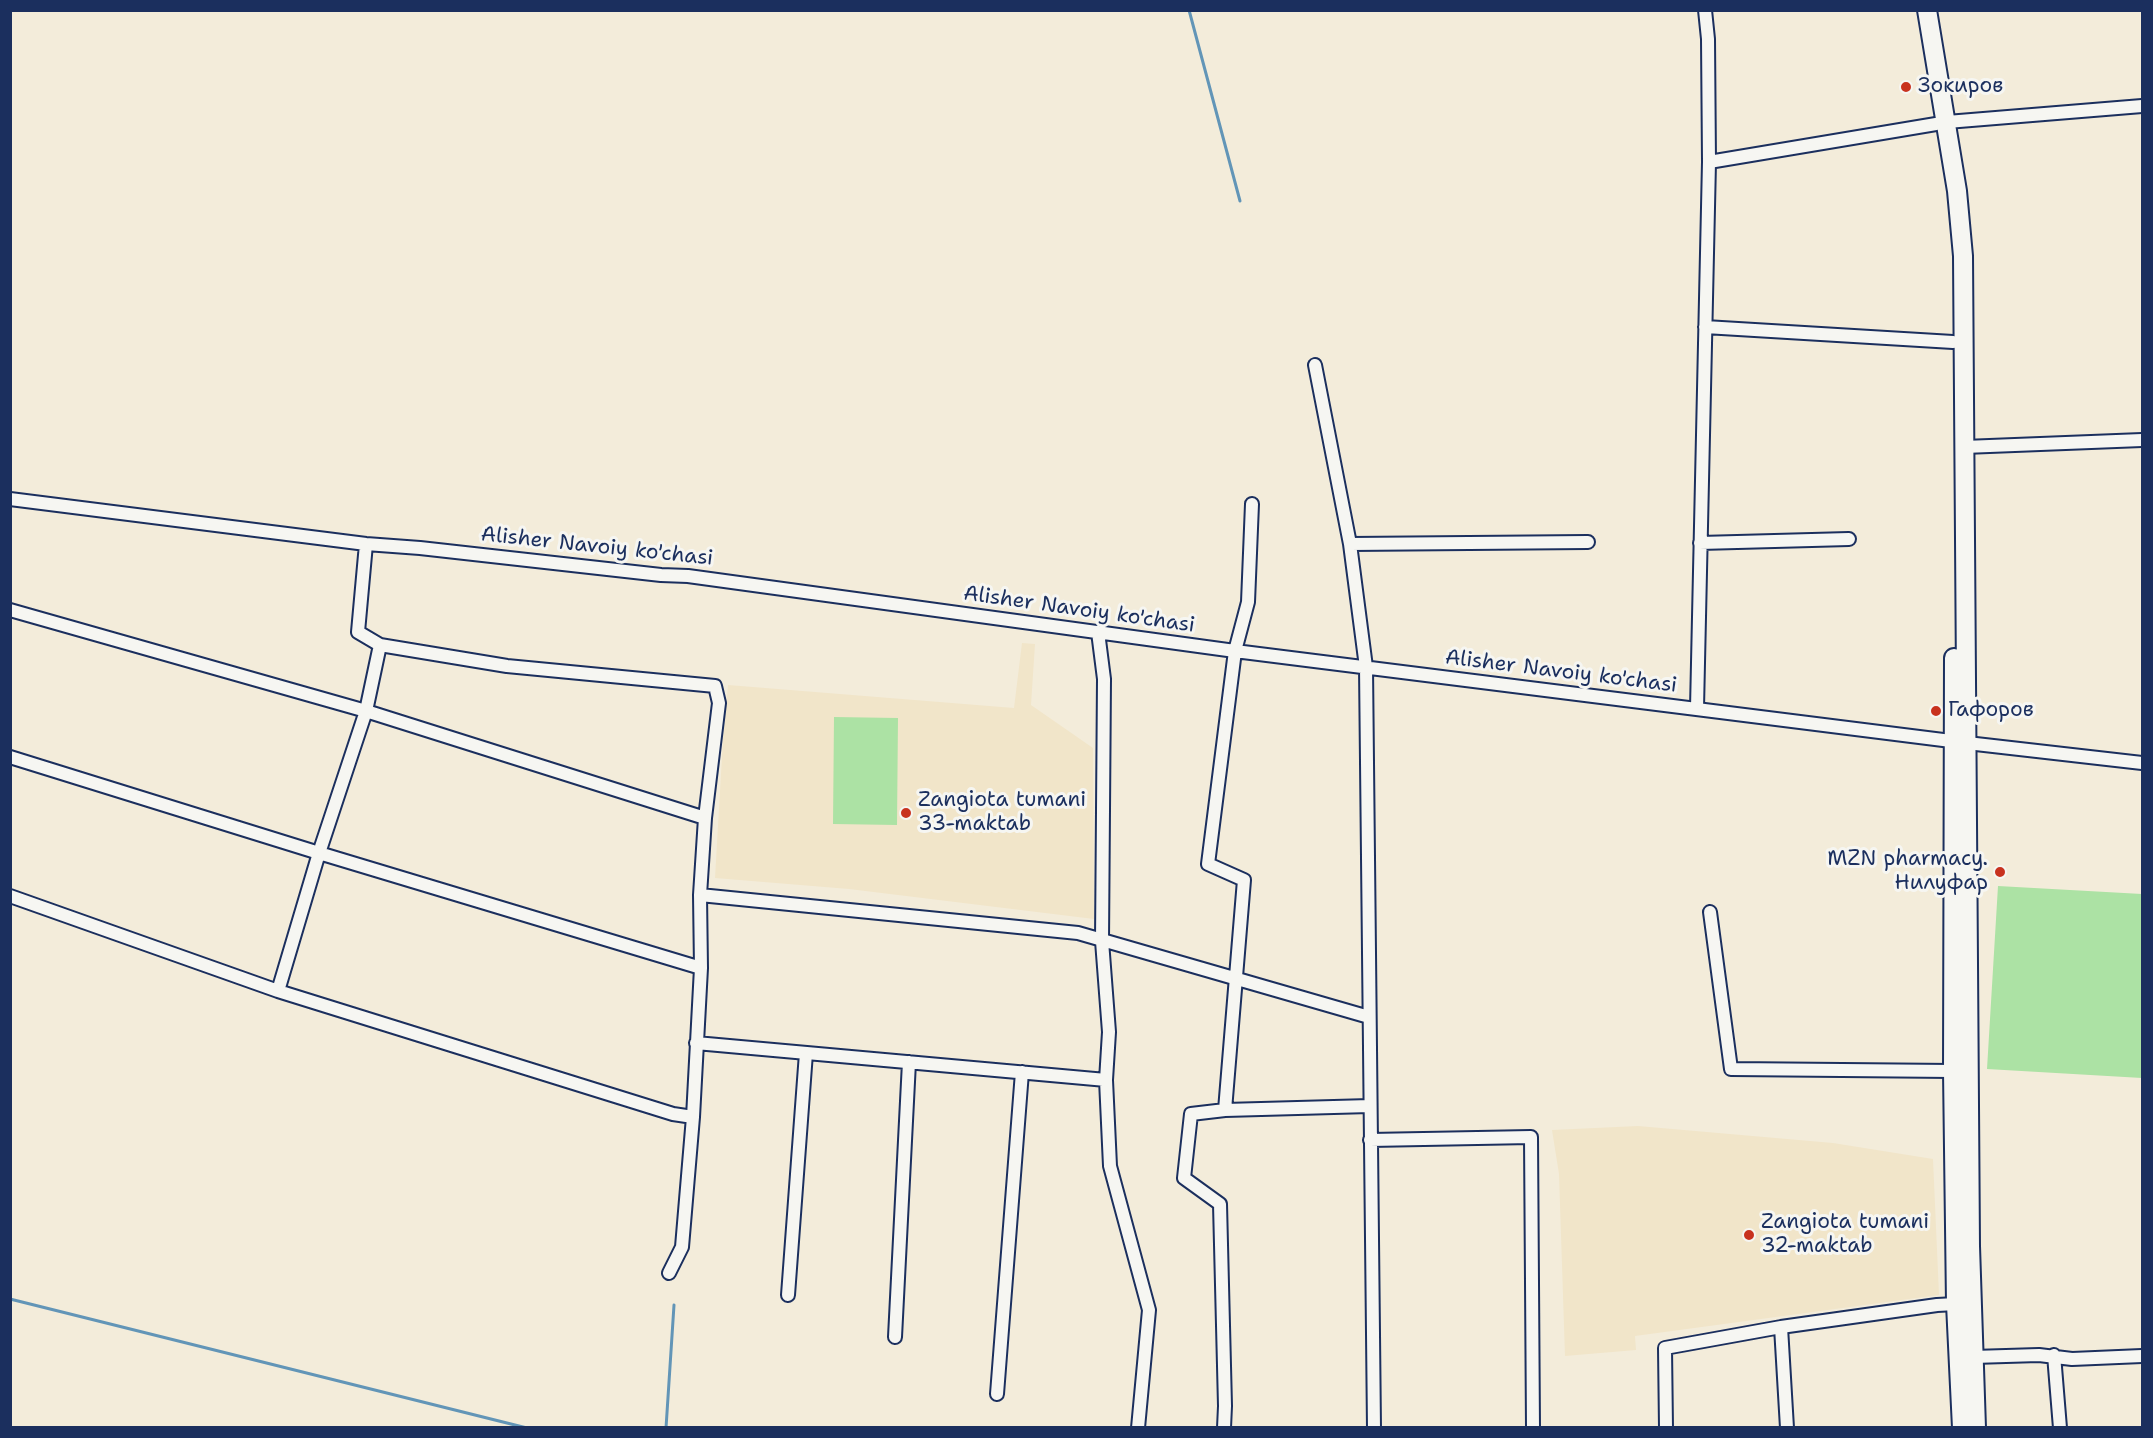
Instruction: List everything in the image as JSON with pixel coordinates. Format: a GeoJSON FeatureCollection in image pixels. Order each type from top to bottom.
{"type":"FeatureCollection","features":[{"type":"Feature","properties":{"kind":"main road"},"geometry":{"type":"LineString","coordinates":[[1917,10],[1957,191],[1963,256],[1961,742],[1953,1071],[1956,1304],[1962,1428]]}},
{"type":"Feature","properties":{"kind":"main road"},"geometry":{"type":"LineString","coordinates":[[1927,10],[1941,123],[1950,225],[1972,1357],[1976,1428]]}},
{"type":"Feature","properties":{"kind":"street"},"geometry":{"type":"LineString","coordinates":[[1697,708],[1709,162],[1708,39],[1705,10]]}},
{"type":"Feature","properties":{"kind":"street"},"geometry":{"type":"LineString","coordinates":[[1709,162],[1941,123],[2142,106]]}},
{"type":"Feature","properties":{"kind":"street"},"geometry":{"type":"LineString","coordinates":[[1705,327],[1953,342]]}},
{"type":"Feature","properties":{"kind":"street"},"geometry":{"type":"LineString","coordinates":[[1315,365],[1350,544],[1366,667],[1374,1428]]}},
{"type":"Feature","properties":{"kind":"street"},"geometry":{"type":"LineString","coordinates":[[1964,447],[2142,440]]}},
{"type":"Feature","properties":{"kind":"street","name":"Alisher Navoiy ko'chasi"},"geometry":{"type":"LineString","coordinates":[[10,499],[366,544],[688,576],[1235,651],[2142,763]]}},
{"type":"Feature","properties":{"kind":"street"},"geometry":{"type":"LineString","coordinates":[[1225,1110],[1244,880],[1208,864],[1235,651],[1248,602],[1252,504]]}},
{"type":"Feature","properties":{"kind":"street"},"geometry":{"type":"LineString","coordinates":[[1700,543],[1849,539]]}},
{"type":"Feature","properties":{"kind":"street"},"geometry":{"type":"LineString","coordinates":[[1350,544],[1588,542]]}},
{"type":"Feature","properties":{"kind":"street"},"geometry":{"type":"LineString","coordinates":[[366,544],[358,632],[380,645],[507,666],[716,686],[719,703],[705,818],[700,895],[701,968],[693,1117],[682,1247],[669,1274]]}},
{"type":"Feature","properties":{"kind":"street"},"geometry":{"type":"LineString","coordinates":[[10,610],[366,711],[705,818]]}},
{"type":"Feature","properties":{"kind":"street"},"geometry":{"type":"LineString","coordinates":[[1098,632],[1104,680],[1102,941],[1108,1032],[1106,1080],[1110,1166],[1149,1310],[1138,1428]]}},
{"type":"Feature","properties":{"kind":"street"},"geometry":{"type":"LineString","coordinates":[[278,991],[319,853],[366,711],[380,645]]}},
{"type":"Feature","properties":{"kind":"street"},"geometry":{"type":"LineString","coordinates":[[10,757],[701,968]]}},
{"type":"Feature","properties":{"kind":"street"},"geometry":{"type":"LineString","coordinates":[[700,895],[1078,933],[1369,1017]]}},
{"type":"Feature","properties":{"kind":"street"},"geometry":{"type":"LineString","coordinates":[[10,896],[278,991],[673,1114],[693,1117]]}},
{"type":"Feature","properties":{"kind":"street"},"geometry":{"type":"LineString","coordinates":[[1710,912],[1731,1069],[1953,1071]]}},
{"type":"Feature","properties":{"kind":"street"},"geometry":{"type":"LineString","coordinates":[[696,1043],[1106,1080]]}},
{"type":"Feature","properties":{"kind":"street"},"geometry":{"type":"LineString","coordinates":[[788,1295],[806,1053]]}},
{"type":"Feature","properties":{"kind":"street"},"geometry":{"type":"LineString","coordinates":[[895,1337],[909,1062]]}},
{"type":"Feature","properties":{"kind":"street"},"geometry":{"type":"LineString","coordinates":[[997,1394],[1022,1072]]}},
{"type":"Feature","properties":{"kind":"street"},"geometry":{"type":"LineString","coordinates":[[1224,1428],[1220,1204],[1184,1178],[1191,1114],[1225,1110],[1370,1107]]}},
{"type":"Feature","properties":{"kind":"street"},"geometry":{"type":"LineString","coordinates":[[1370,1140],[1531,1137],[1533,1428]]}},
{"type":"Feature","properties":{"kind":"street"},"geometry":{"type":"LineString","coordinates":[[1666,1428],[1665,1348],[1781,1327],[1956,1304]]}},
{"type":"Feature","properties":{"kind":"street"},"geometry":{"type":"LineString","coordinates":[[1781,1327],[1787,1428]]}},
{"type":"Feature","properties":{"kind":"street"},"geometry":{"type":"LineString","coordinates":[[1972,1357],[2054,1355],[2072,1359],[2142,1356]]}},
{"type":"Feature","properties":{"kind":"street"},"geometry":{"type":"LineString","coordinates":[[2054,1355],[2060,1428]]}},
{"type":"Feature","properties":{"kind":"shaded area","name":"Zangiota tumani 33-maktab"},"geometry":{"type":"Polygon","coordinates":[[[1022,643],[1035,644],[1031,705],[1093,748],[1094,919],[849,889],[715,878],[728,685],[1014,708],[1022,643]]]}},
{"type":"Feature","properties":{"kind":"shaded area","name":"Zangiota tumani 32-maktab"},"geometry":{"type":"Polygon","coordinates":[[[1638,1126],[1833,1143],[1933,1159],[1939,1295],[1635,1336],[1636,1350],[1565,1356],[1559,1174],[1552,1130],[1638,1126]]]}},
{"type":"Feature","properties":{"kind":"green space"},"geometry":{"type":"Polygon","coordinates":[[[834,717],[898,718],[897,825],[833,824],[834,717]]]}},
{"type":"Feature","properties":{"kind":"green space"},"geometry":{"type":"Polygon","coordinates":[[[1998,886],[2142,894],[2142,1078],[1987,1069],[1998,886]]]}},
{"type":"Feature","properties":{"kind":"waterway"},"geometry":{"type":"LineString","coordinates":[[1189,10],[1240,201]]}},
{"type":"Feature","properties":{"kind":"waterway"},"geometry":{"type":"LineString","coordinates":[[10,1299],[527,1428]]}},
{"type":"Feature","properties":{"kind":"waterway"},"geometry":{"type":"LineString","coordinates":[[666,1428],[674,1305]]}},
{"type":"Feature","properties":{"kind":"place","name":"Зокиров"},"geometry":{"type":"Point","coordinates":[1906,87]}},
{"type":"Feature","properties":{"kind":"place","name":"Гафоров"},"geometry":{"type":"Point","coordinates":[1936,711]}},
{"type":"Feature","properties":{"kind":"place","name":"Zangiota tumani 33-maktab"},"geometry":{"type":"Point","coordinates":[906,813]}},
{"type":"Feature","properties":{"kind":"place","name":"MZN pharmacy. Нилуфар"},"geometry":{"type":"Point","coordinates":[2000,872]}},
{"type":"Feature","properties":{"kind":"place","name":"Zangiota tumani 32-maktab"},"geometry":{"type":"Point","coordinates":[1749,1235]}}]}
